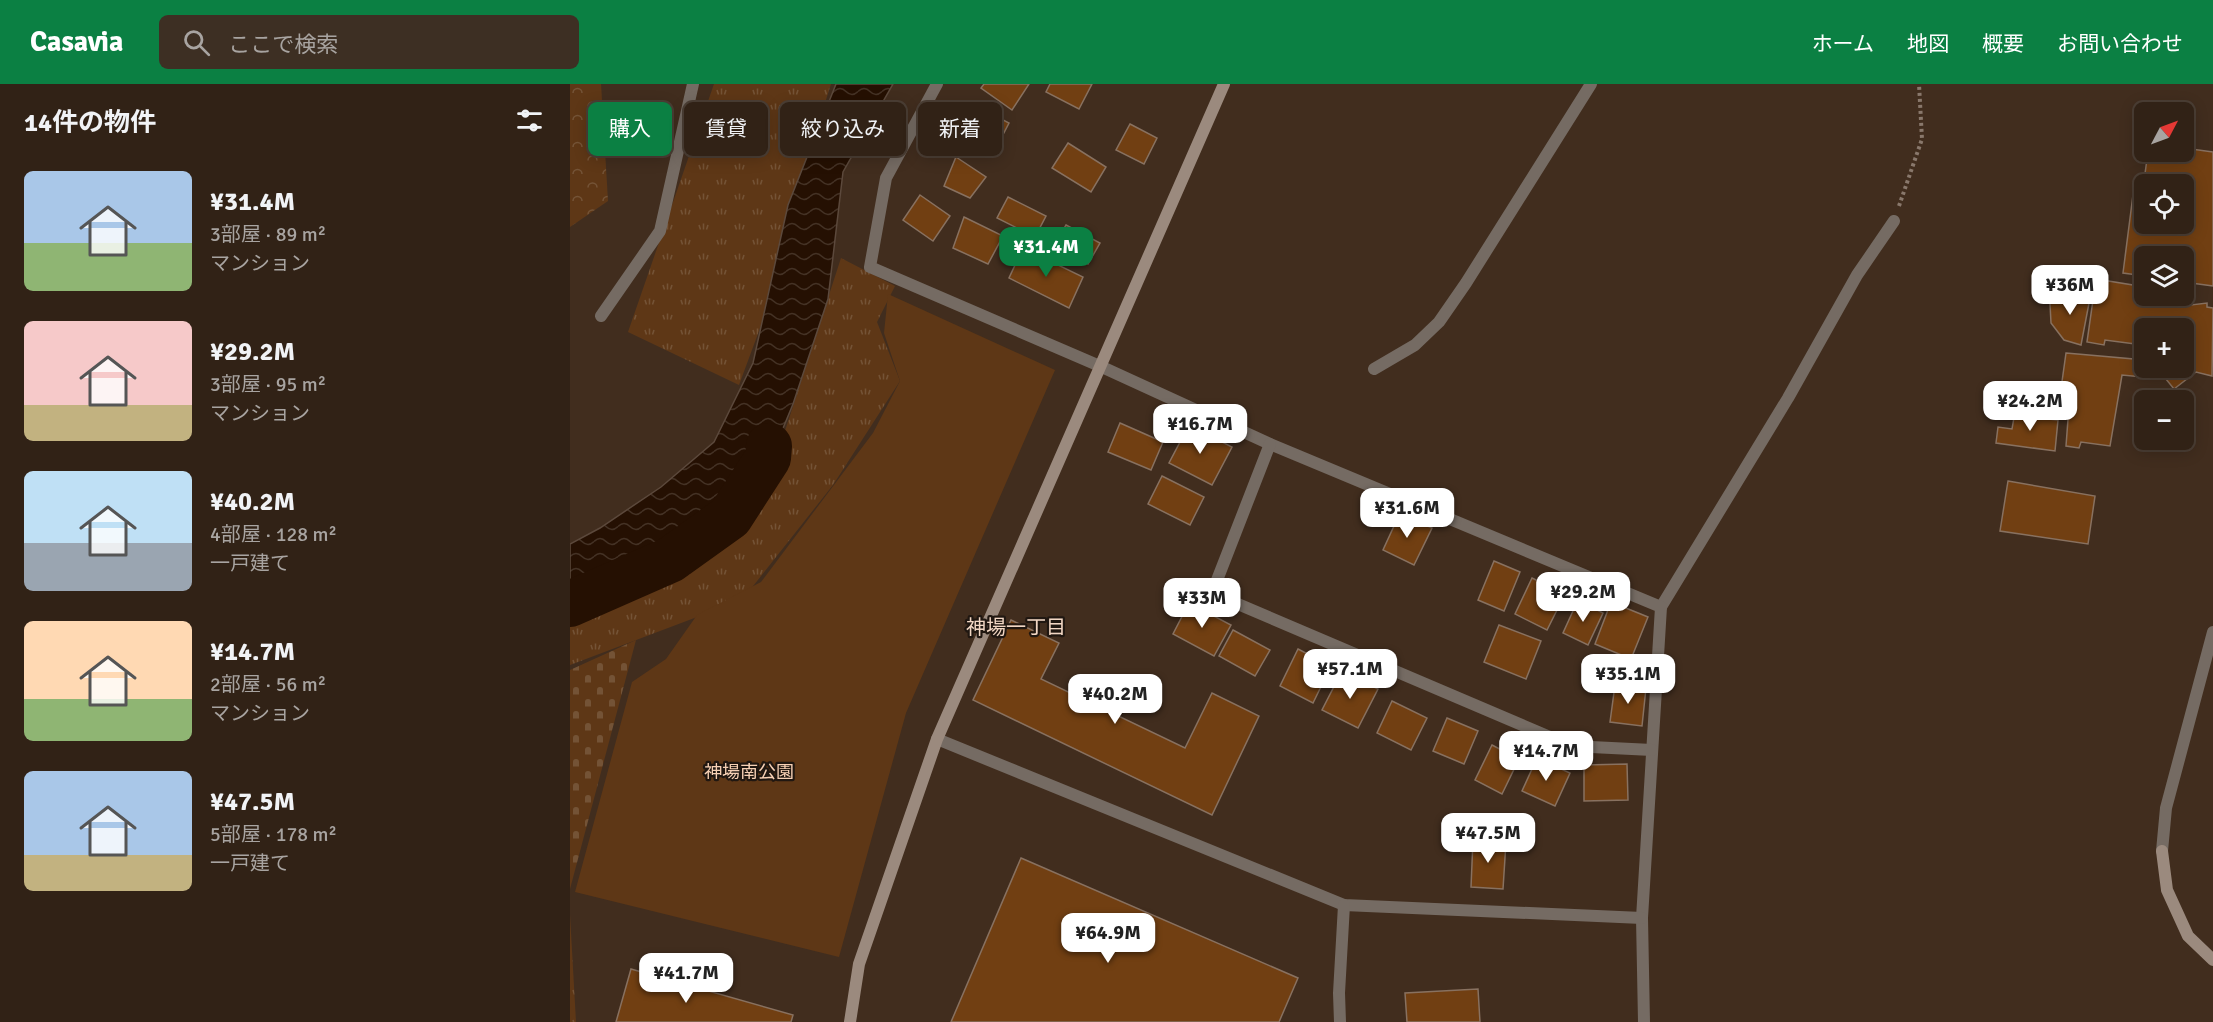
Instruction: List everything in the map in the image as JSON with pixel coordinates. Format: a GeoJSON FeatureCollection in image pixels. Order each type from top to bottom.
{"type":"FeatureCollection","features":[{"type":"Feature","properties":{"kind":"street"},"geometry":{"type":"LineString","coordinates":[[601,316],[660,231],[693,84]]}},
{"type":"Feature","properties":{"kind":"street"},"geometry":{"type":"LineString","coordinates":[[937,84],[886,178],[870,267],[1101,367],[1270,444],[1661,607]]}},
{"type":"Feature","properties":{"kind":"street"},"geometry":{"type":"LineString","coordinates":[[850,1022],[859,964],[937,739],[1224,84]]}},
{"type":"Feature","properties":{"kind":"street"},"geometry":{"type":"LineString","coordinates":[[1374,369],[1415,345],[1439,322],[1591,84]]}},
{"type":"Feature","properties":{"kind":"street"},"geometry":{"type":"LineString","coordinates":[[1644,1022],[1642,918],[1661,607],[1788,398],[1857,275],[1894,221]]}},
{"type":"Feature","properties":{"kind":"street"},"geometry":{"type":"LineString","coordinates":[[1270,444],[1212,593],[1571,746],[1652,750]]}},
{"type":"Feature","properties":{"kind":"street"},"geometry":{"type":"LineString","coordinates":[[2213,632],[2166,808],[2162,851],[2167,890],[2188,936],[2213,960]]}},
{"type":"Feature","properties":{"kind":"street"},"geometry":{"type":"LineString","coordinates":[[937,739],[1344,905],[1642,918]]}},
{"type":"Feature","properties":{"kind":"street"},"geometry":{"type":"LineString","coordinates":[[1340,1022],[1339,993],[1344,905]]}},
{"type":"Feature","properties":{"kind":"path"},"geometry":{"type":"LineString","coordinates":[[1894,221],[1922,139],[1919,84]]}},
{"type":"Feature","properties":{"kind":"green space"},"geometry":{"type":"Polygon","coordinates":[[[570,84],[601,84],[602,102],[588,102],[588,156],[605,156],[608,201],[570,227],[570,84]]]}},
{"type":"Feature","properties":{"kind":"green space"},"geometry":{"type":"Polygon","coordinates":[[[714,84],[831,84],[825,102],[780,102],[780,156],[808,156],[763,320],[739,385],[628,332],[689,156],[768,156],[768,102],[708,102],[714,84]]]}},
{"type":"Feature","properties":{"kind":"green space"},"geometry":{"type":"Polygon","coordinates":[[[841,258],[895,286],[877,322],[900,381],[833,485],[742,600],[570,665],[570,606],[625,580],[762,502],[841,258]]]}},
{"type":"Feature","properties":{"kind":"green space","name":"神場南公園"},"geometry":{"type":"Polygon","coordinates":[[[888,294],[1055,370],[906,713],[839,957],[575,892],[632,682],[666,659],[697,615],[761,582],[873,433],[900,381],[884,333],[888,294]]]}},
{"type":"Feature","properties":{"kind":"green space"},"geometry":{"type":"Polygon","coordinates":[[[636,640],[570,889],[570,670],[636,640]]]}},
{"type":"Feature","properties":{"kind":"green space"},"geometry":{"type":"Polygon","coordinates":[[[570,915],[576,1022],[570,1022],[570,915]]]}},
{"type":"Feature","properties":{"kind":"water"},"geometry":{"type":"Polygon","coordinates":[[[836,84],[893,84],[883,102],[829,102],[836,84]]]}},
{"type":"Feature","properties":{"kind":"water"},"geometry":{"type":"Polygon","coordinates":[[[807,156],[852,156],[843,172],[828,299],[793,404],[760,484],[670,560],[570,611],[570,544],[600,528],[661,487],[714,442],[753,363],[788,205],[807,156]]]}},
{"type":"Feature","properties":{"kind":"building"},"geometry":{"type":"Polygon","coordinates":[[[984,84],[1029,84],[1012,110],[981,88],[984,84]]]}},
{"type":"Feature","properties":{"kind":"building"},"geometry":{"type":"Polygon","coordinates":[[[1050,84],[1092,84],[1079,109],[1046,92],[1050,84]]]}},
{"type":"Feature","properties":{"kind":"building"},"geometry":{"type":"Polygon","coordinates":[[[1002,119],[1009,123],[1002,136],[1002,119]]]}},
{"type":"Feature","properties":{"kind":"building"},"geometry":{"type":"Polygon","coordinates":[[[1130,124],[1157,138],[1144,164],[1116,150],[1130,124]]]}},
{"type":"Feature","properties":{"kind":"building"},"geometry":{"type":"Polygon","coordinates":[[[1068,143],[1106,167],[1091,192],[1052,168],[1068,143]]]}},
{"type":"Feature","properties":{"kind":"building"},"geometry":{"type":"Polygon","coordinates":[[[2194,149],[2213,152],[2213,286],[2194,283],[2194,246],[2134,246],[2134,274],[2123,273],[2134,187],[2134,234],[2194,234],[2194,174],[2145,174],[2147,162],[2194,162],[2194,149]]]}},
{"type":"Feature","properties":{"kind":"building"},"geometry":{"type":"Polygon","coordinates":[[[956,157],[986,177],[970,198],[944,186],[956,157]]]}},
{"type":"Feature","properties":{"kind":"building"},"geometry":{"type":"Polygon","coordinates":[[[920,195],[950,216],[933,241],[903,220],[920,195]]]}},
{"type":"Feature","properties":{"kind":"building"},"geometry":{"type":"Polygon","coordinates":[[[1008,197],[1046,216],[1035,237],[997,218],[1008,197]]]}},
{"type":"Feature","properties":{"kind":"building"},"geometry":{"type":"Polygon","coordinates":[[[964,217],[1003,236],[988,264],[953,248],[964,217]]]}},
{"type":"Feature","properties":{"kind":"building"},"geometry":{"type":"Polygon","coordinates":[[[1066,225],[1100,243],[1088,264],[1054,246],[1066,225]]]}},
{"type":"Feature","properties":{"kind":"building"},"geometry":{"type":"Polygon","coordinates":[[[1023,248],[1083,277],[1069,308],[1009,278],[1023,248]]]}},
{"type":"Feature","properties":{"kind":"building"},"geometry":{"type":"Polygon","coordinates":[[[2096,279],[2134,285],[2134,306],[2194,306],[2207,303],[2207,307],[2213,308],[2212,376],[2196,372],[2194,374],[2194,318],[2134,318],[2134,344],[2105,340],[2104,345],[2087,342],[2096,279]]]}},
{"type":"Feature","properties":{"kind":"building"},"geometry":{"type":"Polygon","coordinates":[[[2069,289],[2090,298],[2081,345],[2064,340],[2051,323],[2050,304],[2069,289]]]}},
{"type":"Feature","properties":{"kind":"building"},"geometry":{"type":"Polygon","coordinates":[[[2066,353],[2134,359],[2134,376],[2122,375],[2110,446],[2081,442],[2079,448],[2066,446],[2069,406],[2059,403],[2066,353]]]}},
{"type":"Feature","properties":{"kind":"building"},"geometry":{"type":"Polygon","coordinates":[[[2165,378],[2188,378],[2174,389],[2165,378]]]}},
{"type":"Feature","properties":{"kind":"building"},"geometry":{"type":"Polygon","coordinates":[[[2015,412],[2058,420],[2055,451],[1996,443],[1998,427],[2012,429],[2015,412]]]}},
{"type":"Feature","properties":{"kind":"building"},"geometry":{"type":"Polygon","coordinates":[[[1120,423],[1163,442],[1151,470],[1108,452],[1120,423]]]}},
{"type":"Feature","properties":{"kind":"building"},"geometry":{"type":"Polygon","coordinates":[[[1189,425],[1232,447],[1212,485],[1169,463],[1189,425]]]}},
{"type":"Feature","properties":{"kind":"building"},"geometry":{"type":"Polygon","coordinates":[[[1162,476],[1204,497],[1190,525],[1148,504],[1162,476]]]}},
{"type":"Feature","properties":{"kind":"building"},"geometry":{"type":"Polygon","coordinates":[[[2008,481],[2095,496],[2088,544],[2000,531],[2008,481]]]}},
{"type":"Feature","properties":{"kind":"building"},"geometry":{"type":"Polygon","coordinates":[[[1400,513],[1432,528],[1414,565],[1383,550],[1400,513]]]}},
{"type":"Feature","properties":{"kind":"building"},"geometry":{"type":"Polygon","coordinates":[[[1494,561],[1520,572],[1504,611],[1478,600],[1494,561]]]}},
{"type":"Feature","properties":{"kind":"building"},"geometry":{"type":"Polygon","coordinates":[[[1532,578],[1565,594],[1547,630],[1515,614],[1532,578]]]}},
{"type":"Feature","properties":{"kind":"building"},"geometry":{"type":"Polygon","coordinates":[[[1578,600],[1603,613],[1588,645],[1563,633],[1578,600]]]}},
{"type":"Feature","properties":{"kind":"building"},"geometry":{"type":"Polygon","coordinates":[[[1611,602],[1648,617],[1631,659],[1595,644],[1611,602]]]}},
{"type":"Feature","properties":{"kind":"building"},"geometry":{"type":"Polygon","coordinates":[[[1189,603],[1231,625],[1214,656],[1173,634],[1189,603]]]}},
{"type":"Feature","properties":{"kind":"building"},"geometry":{"type":"Polygon","coordinates":[[[1011,620],[1059,643],[1041,679],[1185,748],[1212,693],[1259,716],[1212,815],[973,700],[1011,620]]]}},
{"type":"Feature","properties":{"kind":"building"},"geometry":{"type":"Polygon","coordinates":[[[1499,625],[1541,641],[1526,679],[1484,662],[1499,625]]]}},
{"type":"Feature","properties":{"kind":"building"},"geometry":{"type":"Polygon","coordinates":[[[1233,630],[1270,650],[1255,676],[1219,656],[1233,630]]]}},
{"type":"Feature","properties":{"kind":"building"},"geometry":{"type":"Polygon","coordinates":[[[1298,649],[1331,666],[1313,703],[1280,686],[1298,649]]]}},
{"type":"Feature","properties":{"kind":"building"},"geometry":{"type":"Polygon","coordinates":[[[1342,671],[1378,689],[1358,728],[1322,710],[1342,671]]]}},
{"type":"Feature","properties":{"kind":"building"},"geometry":{"type":"Polygon","coordinates":[[[1615,685],[1646,688],[1642,726],[1610,722],[1615,685]]]}},
{"type":"Feature","properties":{"kind":"building"},"geometry":{"type":"Polygon","coordinates":[[[1392,701],[1427,718],[1411,750],[1377,733],[1392,701]]]}},
{"type":"Feature","properties":{"kind":"building"},"geometry":{"type":"Polygon","coordinates":[[[1447,718],[1478,731],[1464,764],[1433,751],[1447,718]]]}},
{"type":"Feature","properties":{"kind":"building"},"geometry":{"type":"Polygon","coordinates":[[[1492,745],[1519,759],[1502,794],[1475,780],[1492,745]]]}},
{"type":"Feature","properties":{"kind":"building"},"geometry":{"type":"Polygon","coordinates":[[[1537,758],[1570,773],[1555,806],[1522,791],[1537,758]]]}},
{"type":"Feature","properties":{"kind":"building"},"geometry":{"type":"Polygon","coordinates":[[[1627,764],[1628,800],[1584,801],[1584,765],[1627,764]]]}},
{"type":"Feature","properties":{"kind":"building"},"geometry":{"type":"Polygon","coordinates":[[[1473,840],[1506,842],[1503,889],[1471,887],[1473,840]]]}},
{"type":"Feature","properties":{"kind":"building"},"geometry":{"type":"Polygon","coordinates":[[[1021,858],[1298,978],[1279,1022],[951,1022],[1021,858]]]}},
{"type":"Feature","properties":{"kind":"building"},"geometry":{"type":"Polygon","coordinates":[[[631,969],[793,1015],[791,1022],[616,1022],[631,969]]]}},
{"type":"Feature","properties":{"kind":"building"},"geometry":{"type":"Polygon","coordinates":[[[1478,989],[1480,1022],[1407,1022],[1405,993],[1478,989]]]}},
{"type":"Feature","properties":{"kind":"waterway"},"geometry":{"type":"LineString","coordinates":[[570,604],[670,560],[730,517],[768,458],[769,446]]}},
{"type":"Feature","properties":{"kind":"district","name":"神場一丁目"},"geometry":{"type":"Point","coordinates":[1016,627]}}]}
